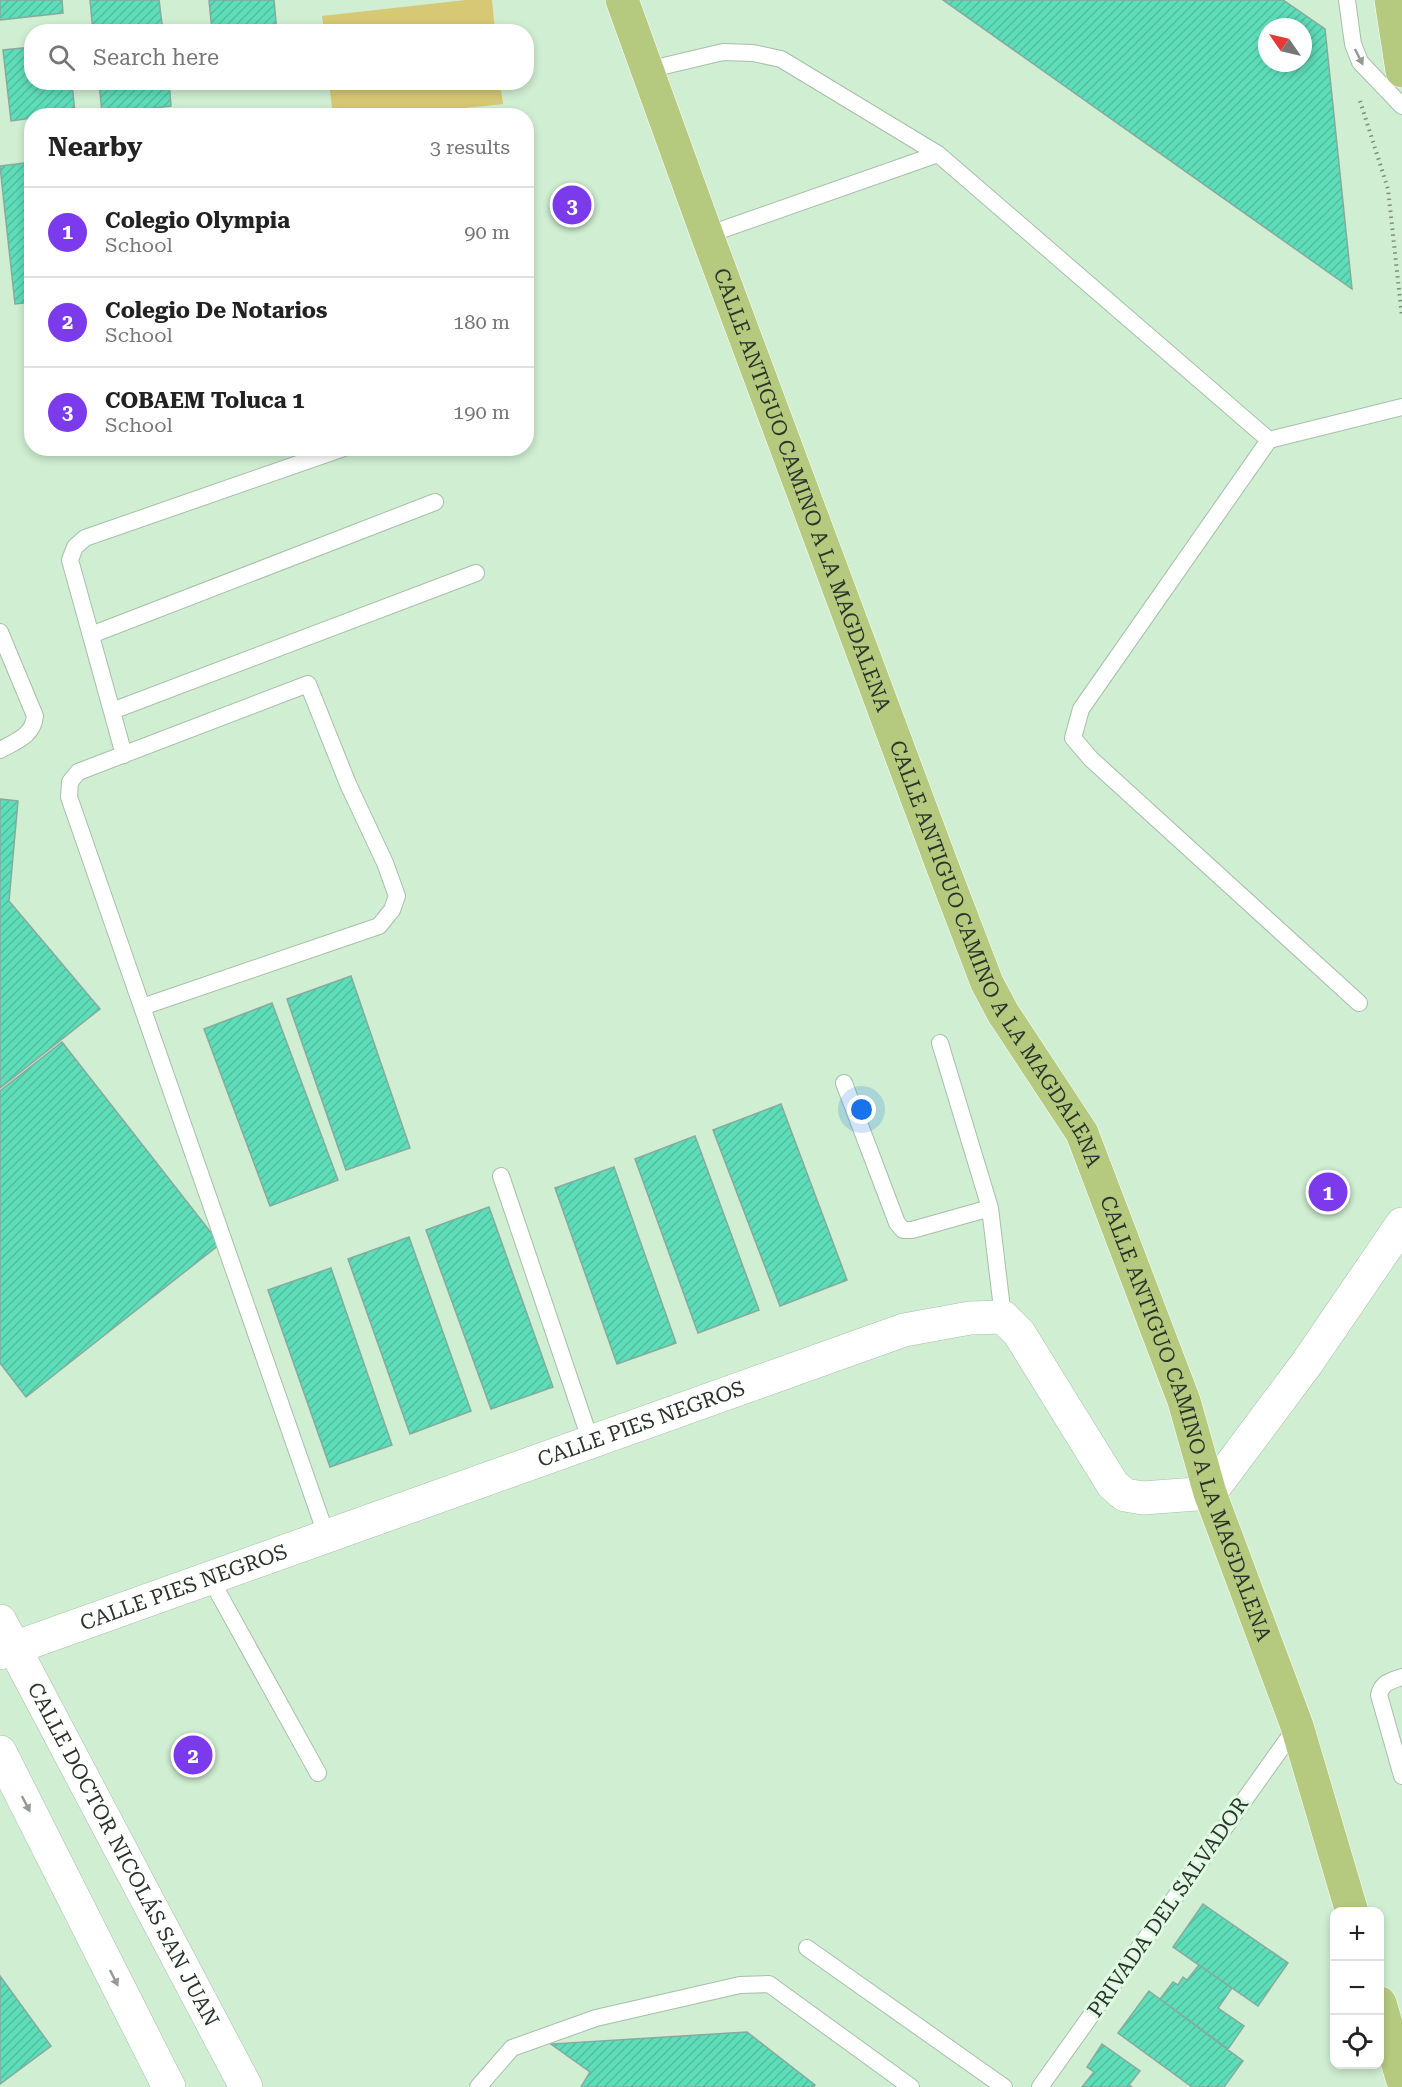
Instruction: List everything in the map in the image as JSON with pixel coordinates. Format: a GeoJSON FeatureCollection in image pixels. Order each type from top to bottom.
{"type":"FeatureCollection","features":[{"type":"Feature","properties":{"kind":"main road","name":"CALLE ANTIGUO CAMINO A LA MAGDALENA"},"geometry":{"type":"LineString","coordinates":[[622,0],[707,235],[987,983],[1003,1013],[1082,1133],[1184,1401],[1210,1493],[1297,1726],[1351,1907]]}},
{"type":"Feature","properties":{"kind":"main road"},"geometry":{"type":"LineString","coordinates":[[1391,0],[1402,71]]}},
{"type":"Feature","properties":{"kind":"main road"},"geometry":{"type":"LineString","coordinates":[[1384,2015],[1402,2078]]}},
{"type":"Feature","properties":{"kind":"street"},"geometry":{"type":"LineString","coordinates":[[1003,1317],[1019,1333],[1113,1485],[1125,1494],[1143,1498],[1210,1493],[1307,1363],[1402,1224]]}},
{"type":"Feature","properties":{"kind":"street","name":"CALLE PIES NEGROS"},"geometry":{"type":"LineString","coordinates":[[5,1640],[210,1578],[904,1330],[970,1318],[1003,1317]]}},
{"type":"Feature","properties":{"kind":"street","name":"CALLE DOCTOR NICOLÁS SAN JUAN"},"geometry":{"type":"LineString","coordinates":[[5,1640],[246,2087]]}},
{"type":"Feature","properties":{"kind":"street"},"geometry":{"type":"LineString","coordinates":[[0,1752],[170,2087]]}},
{"type":"Feature","properties":{"kind":"lane"},"geometry":{"type":"LineString","coordinates":[[1347,0],[1353,44],[1360,62],[1402,106]]}},
{"type":"Feature","properties":{"kind":"lane"},"geometry":{"type":"LineString","coordinates":[[647,70],[723,52],[753,52],[781,59],[938,154],[1269,440]]}},
{"type":"Feature","properties":{"kind":"lane"},"geometry":{"type":"LineString","coordinates":[[707,235],[938,154]]}},
{"type":"Feature","properties":{"kind":"lane"},"geometry":{"type":"LineString","coordinates":[[1359,1003],[1091,759],[1073,738],[1081,709],[1269,440],[1402,407]]}},
{"type":"Feature","properties":{"kind":"lane"},"geometry":{"type":"LineString","coordinates":[[124,755],[70,560],[75,547],[85,538],[321,456]]}},
{"type":"Feature","properties":{"kind":"lane"},"geometry":{"type":"LineString","coordinates":[[91,635],[435,501]]}},
{"type":"Feature","properties":{"kind":"lane"},"geometry":{"type":"LineString","coordinates":[[112,711],[476,573]]}},
{"type":"Feature","properties":{"kind":"lane"},"geometry":{"type":"LineString","coordinates":[[0,632],[35,716],[34,726],[27,735],[0,750]]}},
{"type":"Feature","properties":{"kind":"lane"},"geometry":{"type":"LineString","coordinates":[[142,1007],[379,926],[392,910],[397,896],[385,863],[348,784],[308,684],[78,772],[70,782],[69,797],[142,1007],[327,1537]]}},
{"type":"Feature","properties":{"kind":"lane"},"geometry":{"type":"LineString","coordinates":[[940,1043],[990,1208],[1003,1317]]}},
{"type":"Feature","properties":{"kind":"lane"},"geometry":{"type":"LineString","coordinates":[[844,1083],[897,1223],[903,1230],[912,1230],[990,1208]]}},
{"type":"Feature","properties":{"kind":"lane"},"geometry":{"type":"LineString","coordinates":[[501,1176],[591,1443]]}},
{"type":"Feature","properties":{"kind":"lane"},"geometry":{"type":"LineString","coordinates":[[210,1578],[318,1773]]}},
{"type":"Feature","properties":{"kind":"lane"},"geometry":{"type":"LineString","coordinates":[[1402,1677],[1385,1683],[1379,1695],[1402,1776]]}},
{"type":"Feature","properties":{"kind":"lane","name":"PRIVADA DEL SALVADOR"},"geometry":{"type":"LineString","coordinates":[[1040,2087],[1297,1726]]}},
{"type":"Feature","properties":{"kind":"lane"},"geometry":{"type":"LineString","coordinates":[[807,1948],[1004,2087]]}},
{"type":"Feature","properties":{"kind":"lane"},"geometry":{"type":"LineString","coordinates":[[478,2087],[512,2048],[596,2019],[740,1985],[769,1984],[911,2087]]}},
{"type":"Feature","properties":{"kind":"path"},"geometry":{"type":"LineString","coordinates":[[1357,90],[1388,189],[1402,317]]}},
{"type":"Feature","properties":{"kind":"shaded area"},"geometry":{"type":"Polygon","coordinates":[[[0,0],[1402,0],[1402,2087],[0,2087],[0,0]]]}},
{"type":"Feature","properties":{"kind":"shaded area"},"geometry":{"type":"Polygon","coordinates":[[[466,0],[492,0],[494,24],[323,24],[322,16],[466,0]]]}},
{"type":"Feature","properties":{"kind":"shaded area"},"geometry":{"type":"Polygon","coordinates":[[[330,90],[501,90],[503,104],[466,108],[332,108],[330,90]]]}},
{"type":"Feature","properties":{"kind":"building"},"geometry":{"type":"Polygon","coordinates":[[[0,0],[62,0],[63,13],[0,20],[0,0]]]}},
{"type":"Feature","properties":{"kind":"building"},"geometry":{"type":"Polygon","coordinates":[[[90,0],[159,0],[162,24],[92,24],[90,0]]]}},
{"type":"Feature","properties":{"kind":"building"},"geometry":{"type":"Polygon","coordinates":[[[209,0],[274,0],[276,24],[211,24],[209,0]]]}},
{"type":"Feature","properties":{"kind":"building"},"geometry":{"type":"Polygon","coordinates":[[[943,0],[1283,0],[1309,18],[1258,18],[1258,72],[1312,72],[1312,20],[1325,29],[1352,289],[943,0]]]}},
{"type":"Feature","properties":{"kind":"building"},"geometry":{"type":"Polygon","coordinates":[[[24,48],[24,90],[73,90],[74,108],[24,108],[24,119],[11,121],[3,50],[24,48]]]}},
{"type":"Feature","properties":{"kind":"building"},"geometry":{"type":"Polygon","coordinates":[[[100,90],[170,90],[171,106],[101,108],[100,90]]]}},
{"type":"Feature","properties":{"kind":"building"},"geometry":{"type":"Polygon","coordinates":[[[24,163],[24,303],[15,304],[0,166],[24,163]]]}},
{"type":"Feature","properties":{"kind":"building"},"geometry":{"type":"Polygon","coordinates":[[[0,799],[18,801],[9,901],[100,1009],[0,1088],[0,799]]]}},
{"type":"Feature","properties":{"kind":"building"},"geometry":{"type":"Polygon","coordinates":[[[351,976],[410,1148],[346,1170],[287,999],[351,976]]]}},
{"type":"Feature","properties":{"kind":"building"},"geometry":{"type":"Polygon","coordinates":[[[272,1003],[338,1180],[270,1206],[204,1029],[272,1003]]]}},
{"type":"Feature","properties":{"kind":"building"},"geometry":{"type":"Polygon","coordinates":[[[62,1042],[220,1244],[26,1397],[0,1363],[0,1091],[62,1042]]]}},
{"type":"Feature","properties":{"kind":"building"},"geometry":{"type":"Polygon","coordinates":[[[781,1104],[847,1280],[780,1306],[713,1130],[781,1104]]]}},
{"type":"Feature","properties":{"kind":"building"},"geometry":{"type":"Polygon","coordinates":[[[695,1136],[759,1310],[698,1333],[635,1159],[695,1136]]]}},
{"type":"Feature","properties":{"kind":"building"},"geometry":{"type":"Polygon","coordinates":[[[614,1167],[676,1343],[617,1364],[555,1188],[614,1167]]]}},
{"type":"Feature","properties":{"kind":"building"},"geometry":{"type":"Polygon","coordinates":[[[489,1207],[553,1387],[491,1409],[426,1230],[489,1207]]]}},
{"type":"Feature","properties":{"kind":"building"},"geometry":{"type":"Polygon","coordinates":[[[409,1237],[471,1411],[410,1434],[348,1259],[409,1237]]]}},
{"type":"Feature","properties":{"kind":"building"},"geometry":{"type":"Polygon","coordinates":[[[331,1268],[392,1445],[330,1467],[268,1290],[331,1268]]]}},
{"type":"Feature","properties":{"kind":"building"},"geometry":{"type":"Polygon","coordinates":[[[1203,1904],[1288,1963],[1258,2006],[1173,1947],[1203,1904]]]}},
{"type":"Feature","properties":{"kind":"building"},"geometry":{"type":"Polygon","coordinates":[[[1199,1965],[1232,1988],[1218,2008],[1244,2026],[1228,2049],[1160,1999],[1173,1982],[1178,1985],[1183,1977],[1187,1980],[1199,1965]]]}},
{"type":"Feature","properties":{"kind":"building"},"geometry":{"type":"Polygon","coordinates":[[[0,1976],[51,2046],[0,2084],[0,1976]]]}},
{"type":"Feature","properties":{"kind":"building"},"geometry":{"type":"Polygon","coordinates":[[[1149,1991],[1243,2061],[1224,2087],[1192,2087],[1118,2033],[1149,1991]]]}},
{"type":"Feature","properties":{"kind":"building"},"geometry":{"type":"Polygon","coordinates":[[[747,2032],[815,2085],[814,2087],[581,2087],[590,2072],[551,2044],[747,2032]]]}},
{"type":"Feature","properties":{"kind":"building"},"geometry":{"type":"Polygon","coordinates":[[[1102,2044],[1140,2071],[1129,2085],[1132,2087],[1082,2087],[1094,2072],[1087,2067],[1102,2044]]]}},
{"type":"Feature","properties":{"kind":"place","name":"COBAEM Toluca 1"},"geometry":{"type":"Point","coordinates":[572,205]}},
{"type":"Feature","properties":{"kind":"place","name":"Colegio Olympia"},"geometry":{"type":"Point","coordinates":[1328,1192]}},
{"type":"Feature","properties":{"kind":"place","name":"Colegio De Notarios"},"geometry":{"type":"Point","coordinates":[193,1755]}}]}
